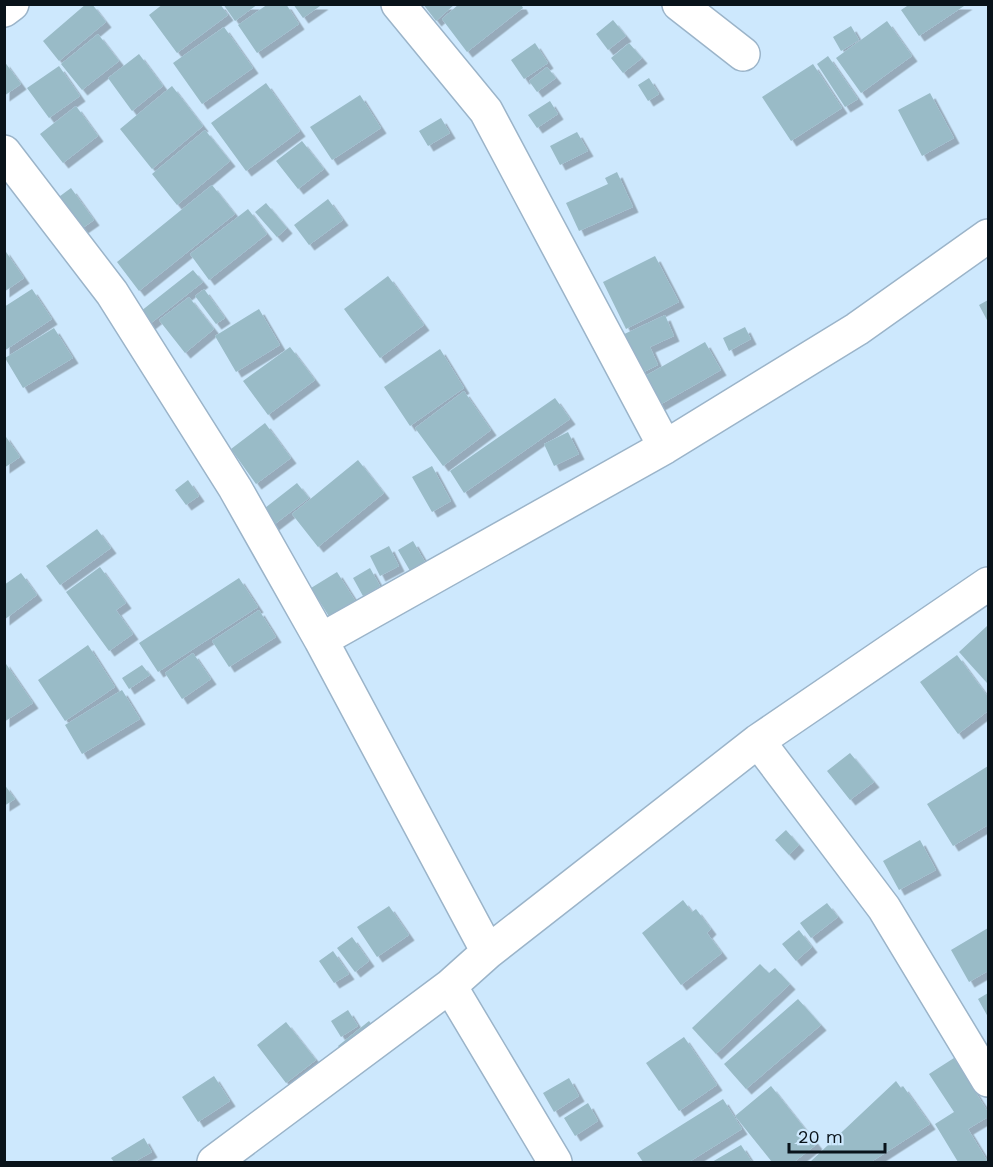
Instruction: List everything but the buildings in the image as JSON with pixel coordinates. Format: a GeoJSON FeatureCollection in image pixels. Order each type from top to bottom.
{"type":"FeatureCollection","features":[{"type":"Feature","properties":{"kind":"street"},"geometry":{"type":"LineString","coordinates":[[4,10],[12,4]]}},
{"type":"Feature","properties":{"kind":"street"},"geometry":{"type":"LineString","coordinates":[[398,4],[486,111],[665,447]]}},
{"type":"Feature","properties":{"kind":"street"},"geometry":{"type":"LineString","coordinates":[[679,4],[743,54]]}},
{"type":"Feature","properties":{"kind":"street"},"geometry":{"type":"LineString","coordinates":[[4,152],[112,293],[236,488],[321,640],[488,952]]}},
{"type":"Feature","properties":{"kind":"street"},"geometry":{"type":"LineString","coordinates":[[321,640],[665,447],[857,329],[988,236]]}},
{"type":"Feature","properties":{"kind":"street"},"geometry":{"type":"LineString","coordinates":[[214,1162],[450,986],[488,952],[758,741],[988,584]]}},
{"type":"Feature","properties":{"kind":"street"},"geometry":{"type":"LineString","coordinates":[[758,741],[884,908],[988,1080]]}},
{"type":"Feature","properties":{"kind":"street"},"geometry":{"type":"LineString","coordinates":[[450,986],[555,1162]]}}]}
